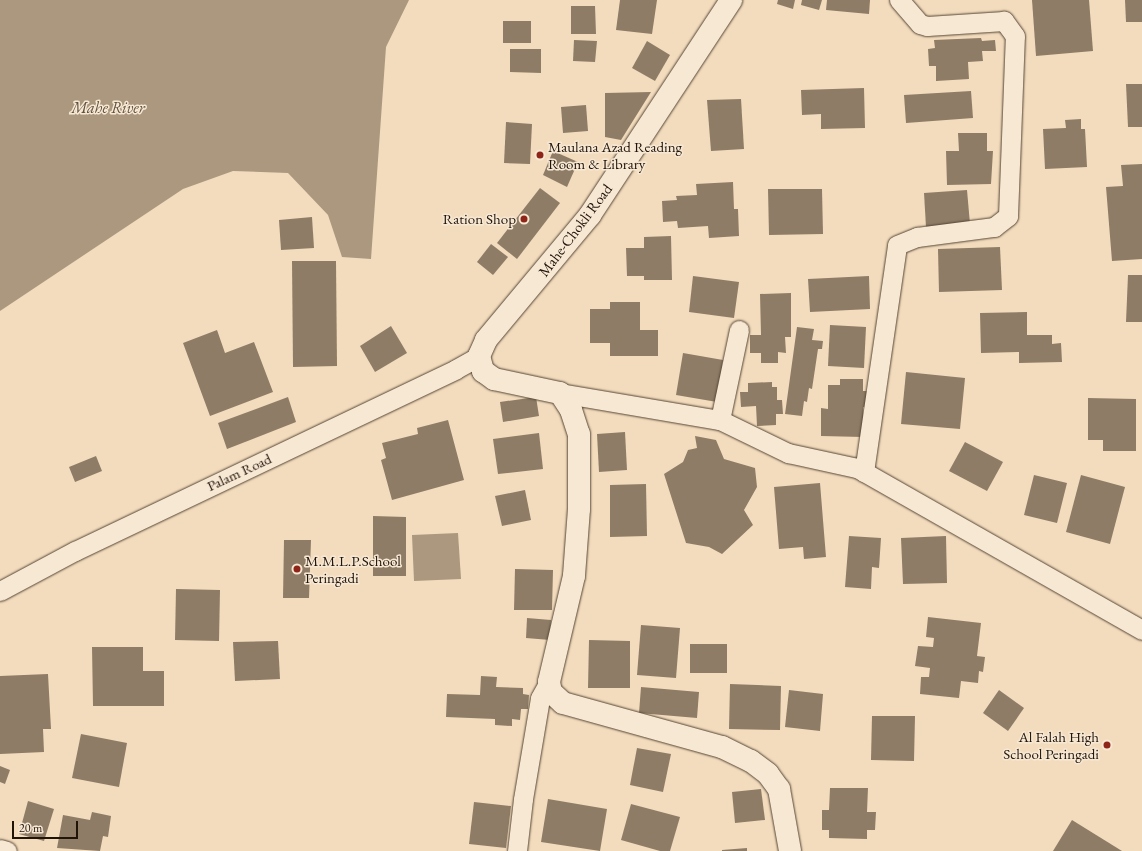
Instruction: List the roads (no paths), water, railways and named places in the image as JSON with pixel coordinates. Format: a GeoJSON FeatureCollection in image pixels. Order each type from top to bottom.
{"type":"FeatureCollection","features":[{"type":"Feature","properties":{"kind":"main road","name":"Mahe-Chokli Road"},"geometry":{"type":"LineString","coordinates":[[479,356],[486,340],[590,214],[731,0]]}},
{"type":"Feature","properties":{"kind":"main road"},"geometry":{"type":"LineString","coordinates":[[479,356],[484,371],[494,378],[560,393],[571,410],[579,434],[579,509],[574,576],[549,682],[551,692],[563,703],[722,747],[751,761],[768,774],[779,789],[790,851]]}},
{"type":"Feature","properties":{"kind":"street"},"geometry":{"type":"LineString","coordinates":[[864,472],[877,394],[888,298],[897,245],[917,237],[994,227],[1008,216],[1015,36],[1004,21],[927,26],[920,24],[899,0]]}},
{"type":"Feature","properties":{"kind":"street"},"geometry":{"type":"LineString","coordinates":[[720,420],[739,330]]}},
{"type":"Feature","properties":{"kind":"street","name":"Palam Road"},"geometry":{"type":"LineString","coordinates":[[0,591],[75,551],[456,369],[479,356]]}},
{"type":"Feature","properties":{"kind":"street"},"geometry":{"type":"LineString","coordinates":[[560,393],[720,420],[788,453],[857,468],[1142,630]]}},
{"type":"Feature","properties":{"kind":"street"},"geometry":{"type":"LineString","coordinates":[[517,851],[523,799],[540,698],[549,682]]}},
{"type":"Feature","properties":{"kind":"street"},"geometry":{"type":"LineString","coordinates":[[0,849],[7,851]]}},
{"type":"Feature","properties":{"kind":"water","name":"Mahe River"},"geometry":{"type":"Polygon","coordinates":[[[0,0],[409,0],[386,47],[371,259],[342,257],[328,215],[288,173],[233,171],[183,189],[0,311],[0,0]]]}},
{"type":"Feature","properties":{"kind":"water"},"geometry":{"type":"Polygon","coordinates":[[[458,533],[461,579],[414,581],[412,535],[458,533]]]}},
{"type":"Feature","properties":{"kind":"place","name":"Maulana Azad Reading Room & Library"},"geometry":{"type":"Point","coordinates":[540,155]}},
{"type":"Feature","properties":{"kind":"place","name":"Ration Shop"},"geometry":{"type":"Point","coordinates":[524,219]}},
{"type":"Feature","properties":{"kind":"place","name":"M.M.L.P.School Peringadi"},"geometry":{"type":"Point","coordinates":[297,569]}},
{"type":"Feature","properties":{"kind":"place","name":"Al Falah High School Peringadi"},"geometry":{"type":"Point","coordinates":[1107,745]}}]}
